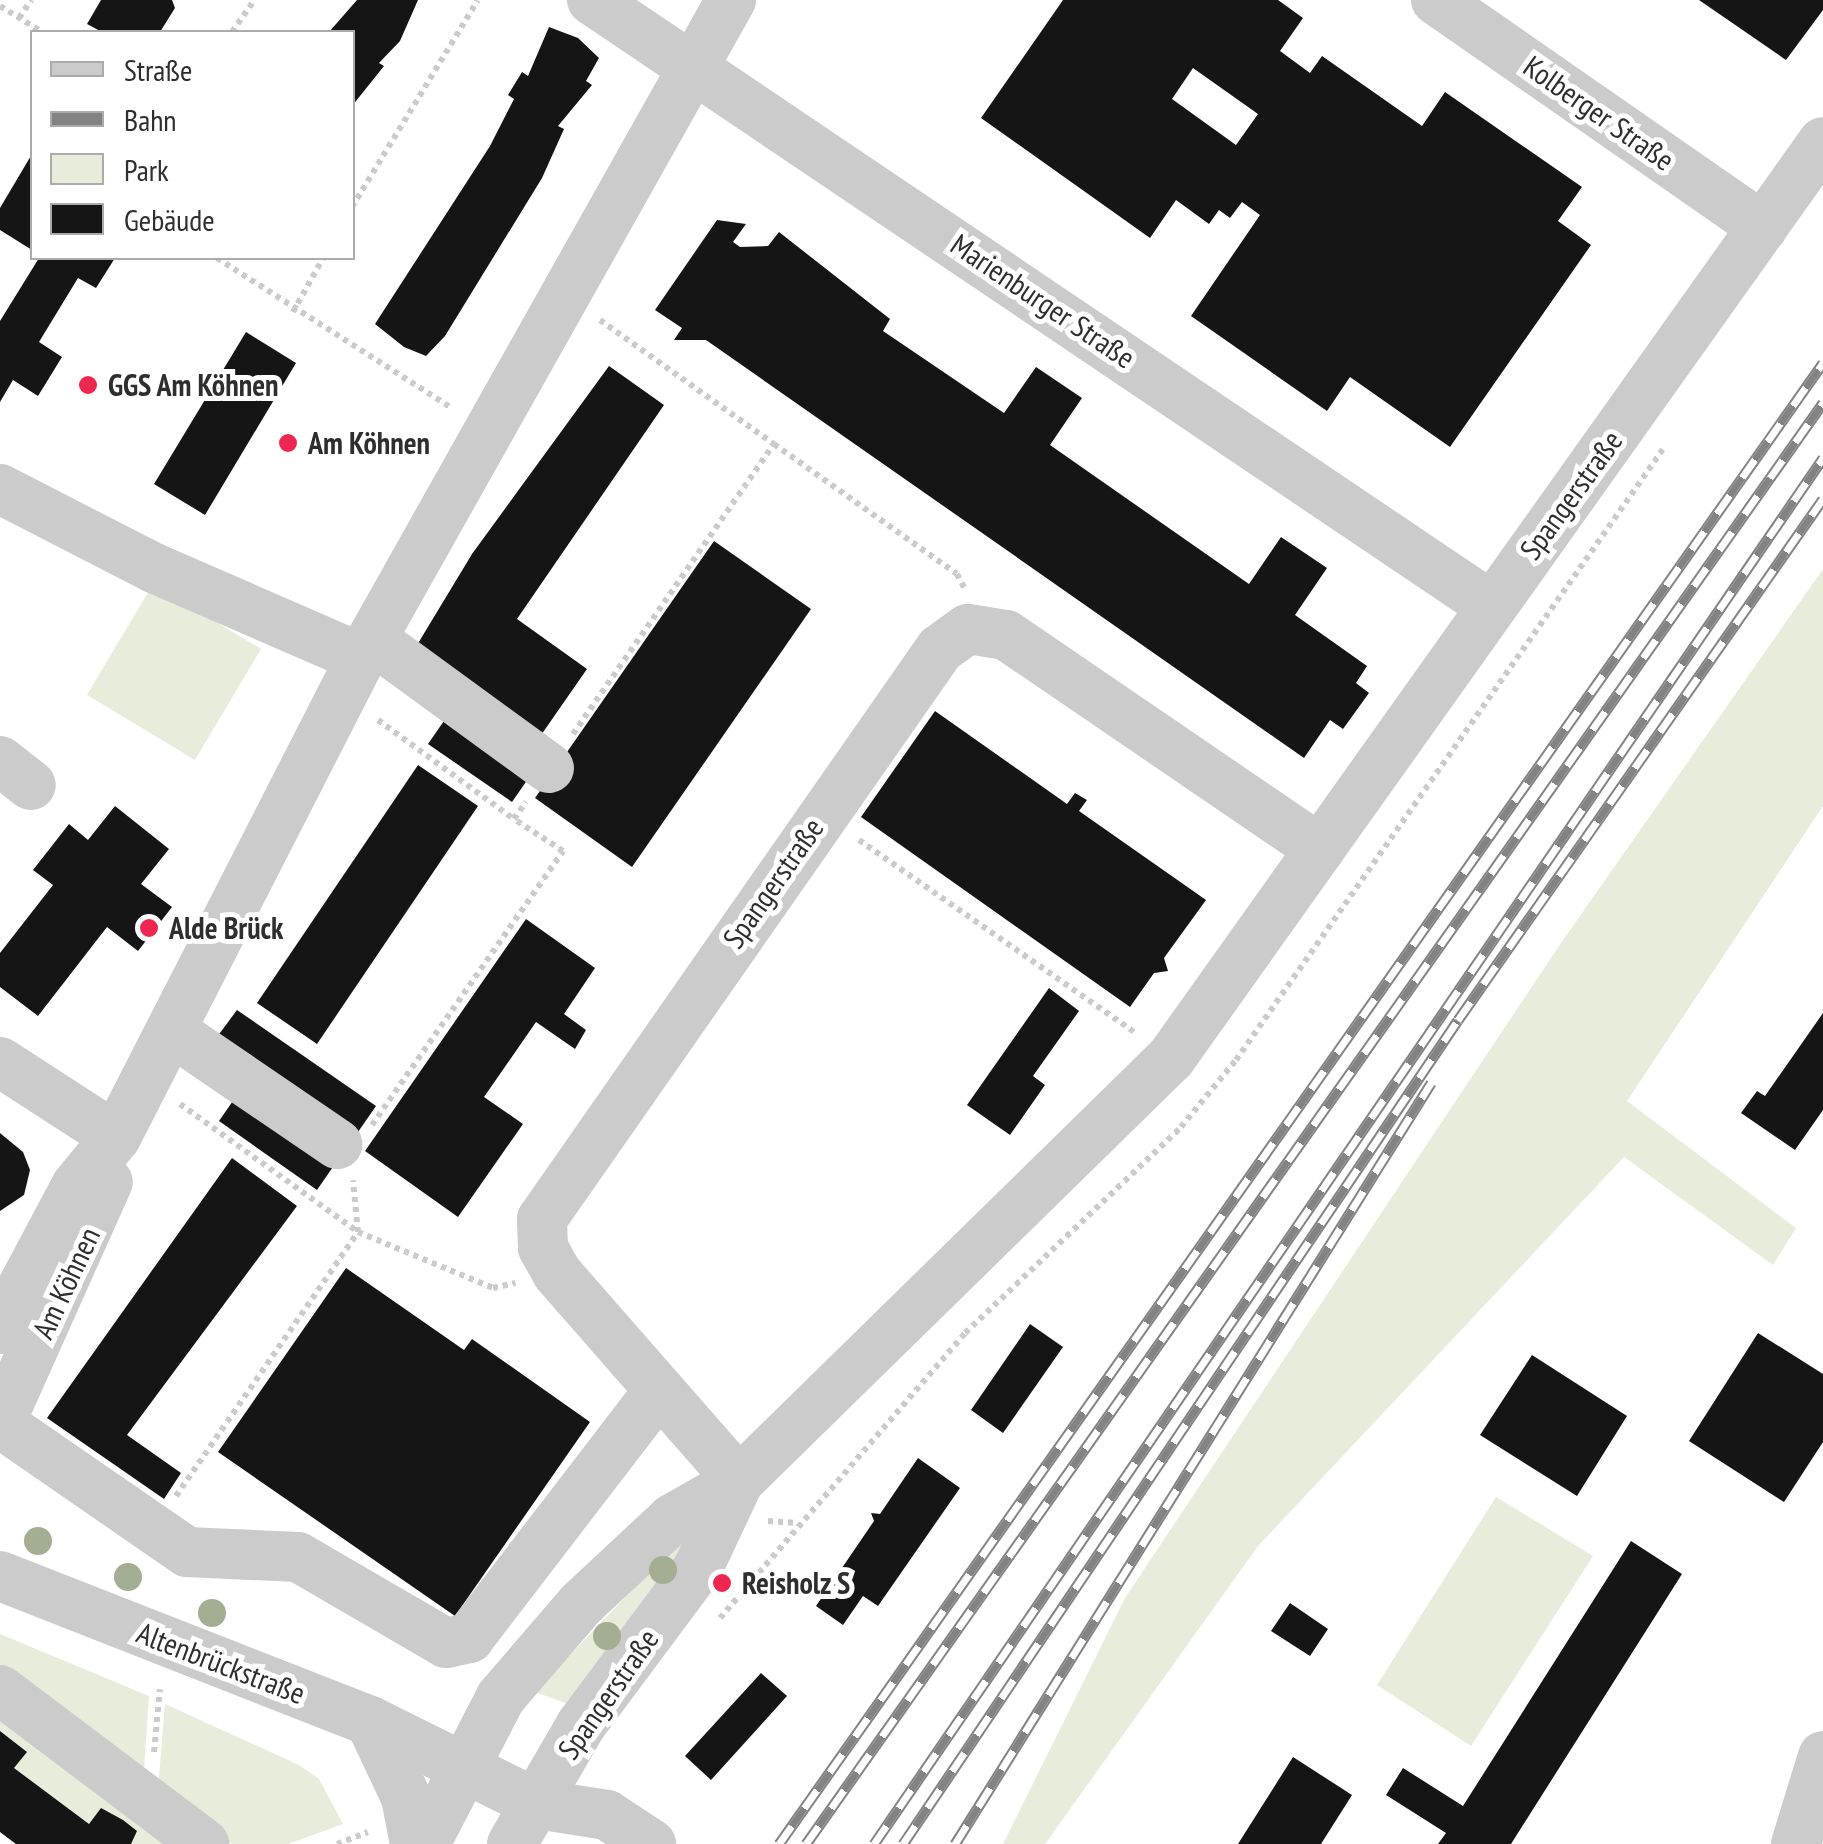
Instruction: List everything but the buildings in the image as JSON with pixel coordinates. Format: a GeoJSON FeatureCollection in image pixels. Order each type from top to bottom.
{"type":"FeatureCollection","features":[{"type":"Feature","properties":{"kind":"street","name":"Marienburger Straße"},"geometry":{"type":"LineString","coordinates":[[592,0],[697,65],[1491,606]]}},
{"type":"Feature","properties":{"kind":"street","name":"Am Köhnen"},"geometry":{"type":"LineString","coordinates":[[0,1329],[76,1186],[116,1137],[359,664],[486,428],[731,0]]}},
{"type":"Feature","properties":{"kind":"street","name":"Kolberger Straße"},"geometry":{"type":"LineString","coordinates":[[1436,0],[1764,227]]}},
{"type":"Feature","properties":{"kind":"street","name":"Spangerstraße"},"geometry":{"type":"LineString","coordinates":[[425,1844],[501,1697],[581,1604],[672,1519],[739,1482],[1171,1058],[1823,142]]}},
{"type":"Feature","properties":{"kind":"street"},"geometry":{"type":"LineString","coordinates":[[0,489],[154,568],[359,664],[550,768]]}},
{"type":"Feature","properties":{"kind":"street","name":"Spangerstraße"},"geometry":{"type":"LineString","coordinates":[[739,1482],[656,1394],[557,1273],[540,1232],[551,1202],[940,649],[987,626]]}},
{"type":"Feature","properties":{"kind":"street"},"geometry":{"type":"LineString","coordinates":[[987,626],[1320,849]]}},
{"type":"Feature","properties":{"kind":"street"},"geometry":{"type":"LineString","coordinates":[[173,1032],[350,1152]]}},
{"type":"Feature","properties":{"kind":"street"},"geometry":{"type":"LineString","coordinates":[[0,1062],[116,1137]]}},
{"type":"Feature","properties":{"kind":"street","name":"Am Köhnen"},"geometry":{"type":"LineString","coordinates":[[0,1423],[106,1199],[116,1137]]}},
{"type":"Feature","properties":{"kind":"street"},"geometry":{"type":"LineString","coordinates":[[0,1423],[188,1552],[298,1558],[436,1642],[458,1642],[656,1394]]}},
{"type":"Feature","properties":{"kind":"street","name":"Spangerstraße"},"geometry":{"type":"LineString","coordinates":[[524,1824],[581,1725],[698,1568],[739,1482]]}},
{"type":"Feature","properties":{"kind":"street","name":"Altenbrückstraße"},"geometry":{"type":"LineString","coordinates":[[0,1546],[36,1565],[71,1604]]}},
{"type":"Feature","properties":{"kind":"street","name":"Altenbrückstraße"},"geometry":{"type":"LineString","coordinates":[[0,1576],[370,1720],[466,1768],[524,1824]]}},
{"type":"Feature","properties":{"kind":"street"},"geometry":{"type":"LineString","coordinates":[[0,1690],[204,1844]]}},
{"type":"Feature","properties":{"kind":"street"},"geometry":{"type":"LineString","coordinates":[[370,1720],[406,1796],[393,1838]]}},
{"type":"Feature","properties":{"kind":"street"},"geometry":{"type":"LineString","coordinates":[[1796,1844],[1823,1756]]}},
{"type":"Feature","properties":{"kind":"street"},"geometry":{"type":"LineString","coordinates":[[524,1824],[607,1815],[650,1844]]}},
{"type":"Feature","properties":{"kind":"street"},"geometry":{"type":"LineString","coordinates":[[524,1824],[574,1844]]}},
{"type":"Feature","properties":{"kind":"path"},"geometry":{"type":"LineString","coordinates":[[19,18],[30,0]]}},
{"type":"Feature","properties":{"kind":"path"},"geometry":{"type":"LineString","coordinates":[[233,30],[254,0]]}},
{"type":"Feature","properties":{"kind":"path"},"geometry":{"type":"LineString","coordinates":[[355,201],[478,0]]}},
{"type":"Feature","properties":{"kind":"path"},"geometry":{"type":"LineString","coordinates":[[0,6],[39,30]]}},
{"type":"Feature","properties":{"kind":"path"},"geometry":{"type":"LineString","coordinates":[[220,260],[293,312],[486,428]]}},
{"type":"Feature","properties":{"kind":"path"},"geometry":{"type":"LineString","coordinates":[[293,312],[322,260]]}},
{"type":"Feature","properties":{"kind":"path"},"geometry":{"type":"LineString","coordinates":[[564,294],[957,574],[987,626]]}},
{"type":"Feature","properties":{"kind":"path"},"geometry":{"type":"LineString","coordinates":[[514,819],[774,444]]}},
{"type":"Feature","properties":{"kind":"path"},"geometry":{"type":"LineString","coordinates":[[155,1527],[358,1232],[350,1152],[563,851],[514,819],[359,664]]}},
{"type":"Feature","properties":{"kind":"path"},"geometry":{"type":"LineString","coordinates":[[822,813],[1171,1058]]}},
{"type":"Feature","properties":{"kind":"path"},"geometry":{"type":"LineString","coordinates":[[147,1080],[358,1232],[493,1288],[557,1273]]}},
{"type":"Feature","properties":{"kind":"path"},"geometry":{"type":"LineString","coordinates":[[708,1632],[965,1333]]}},
{"type":"Feature","properties":{"kind":"path"},"geometry":{"type":"LineString","coordinates":[[152,1804],[160,1689]]}},
{"type":"Feature","properties":{"kind":"path"},"geometry":{"type":"LineString","coordinates":[[337,1844],[393,1838]]}},
{"type":"Feature","properties":{"kind":"green space"},"geometry":{"type":"Polygon","coordinates":[[[1823,569],[1823,806],[1627,1101],[1796,1228],[1773,1265],[1624,1157],[1258,1546],[1045,1844],[1003,1844],[1125,1598],[1561,943],[1823,569]]]}},
{"type":"Feature","properties":{"kind":"green space"},"geometry":{"type":"Polygon","coordinates":[[[153,584],[261,649],[195,760],[87,695],[153,584]]]}},
{"type":"Feature","properties":{"kind":"green space"},"geometry":{"type":"Polygon","coordinates":[[[1496,1497],[1593,1556],[1471,1746],[1377,1685],[1496,1497]]]}},
{"type":"Feature","properties":{"kind":"green space"},"geometry":{"type":"Polygon","coordinates":[[[702,1525],[576,1707],[535,1692],[693,1526],[702,1525]]]}},
{"type":"Feature","properties":{"kind":"green space"},"geometry":{"type":"Polygon","coordinates":[[[0,1634],[149,1696],[142,1799],[174,1844],[131,1844],[135,1834],[101,1808],[89,1824],[14,1768],[27,1752],[0,1731],[0,1634]]]}},
{"type":"Feature","properties":{"kind":"green space"},"geometry":{"type":"Polygon","coordinates":[[[165,1704],[299,1765],[319,1779],[343,1824],[288,1844],[232,1844],[158,1789],[165,1704]]]}},
{"type":"Feature","properties":{"kind":"railway"},"geometry":{"type":"LineString","coordinates":[[779,1844],[1823,363]]}},
{"type":"Feature","properties":{"kind":"railway"},"geometry":{"type":"LineString","coordinates":[[806,1844],[1823,403]]}},
{"type":"Feature","properties":{"kind":"railway"},"geometry":{"type":"LineString","coordinates":[[874,1844],[1823,458]]}},
{"type":"Feature","properties":{"kind":"railway"},"geometry":{"type":"LineString","coordinates":[[903,1844],[1458,1020],[1823,499]]}},
{"type":"Feature","properties":{"kind":"railway"},"geometry":{"type":"LineString","coordinates":[[955,1844],[1431,1083]]}},
{"type":"Feature","properties":{"kind":"place","name":"GGS Am Köhnen"},"geometry":{"type":"Point","coordinates":[88,385]}},
{"type":"Feature","properties":{"kind":"place","name":"Am Köhnen"},"geometry":{"type":"Point","coordinates":[288,443]}},
{"type":"Feature","properties":{"kind":"place","name":"Alde Brück"},"geometry":{"type":"Point","coordinates":[149,928]}},
{"type":"Feature","properties":{"kind":"place","name":"Reisholz S"},"geometry":{"type":"Point","coordinates":[722,1583]}}]}
